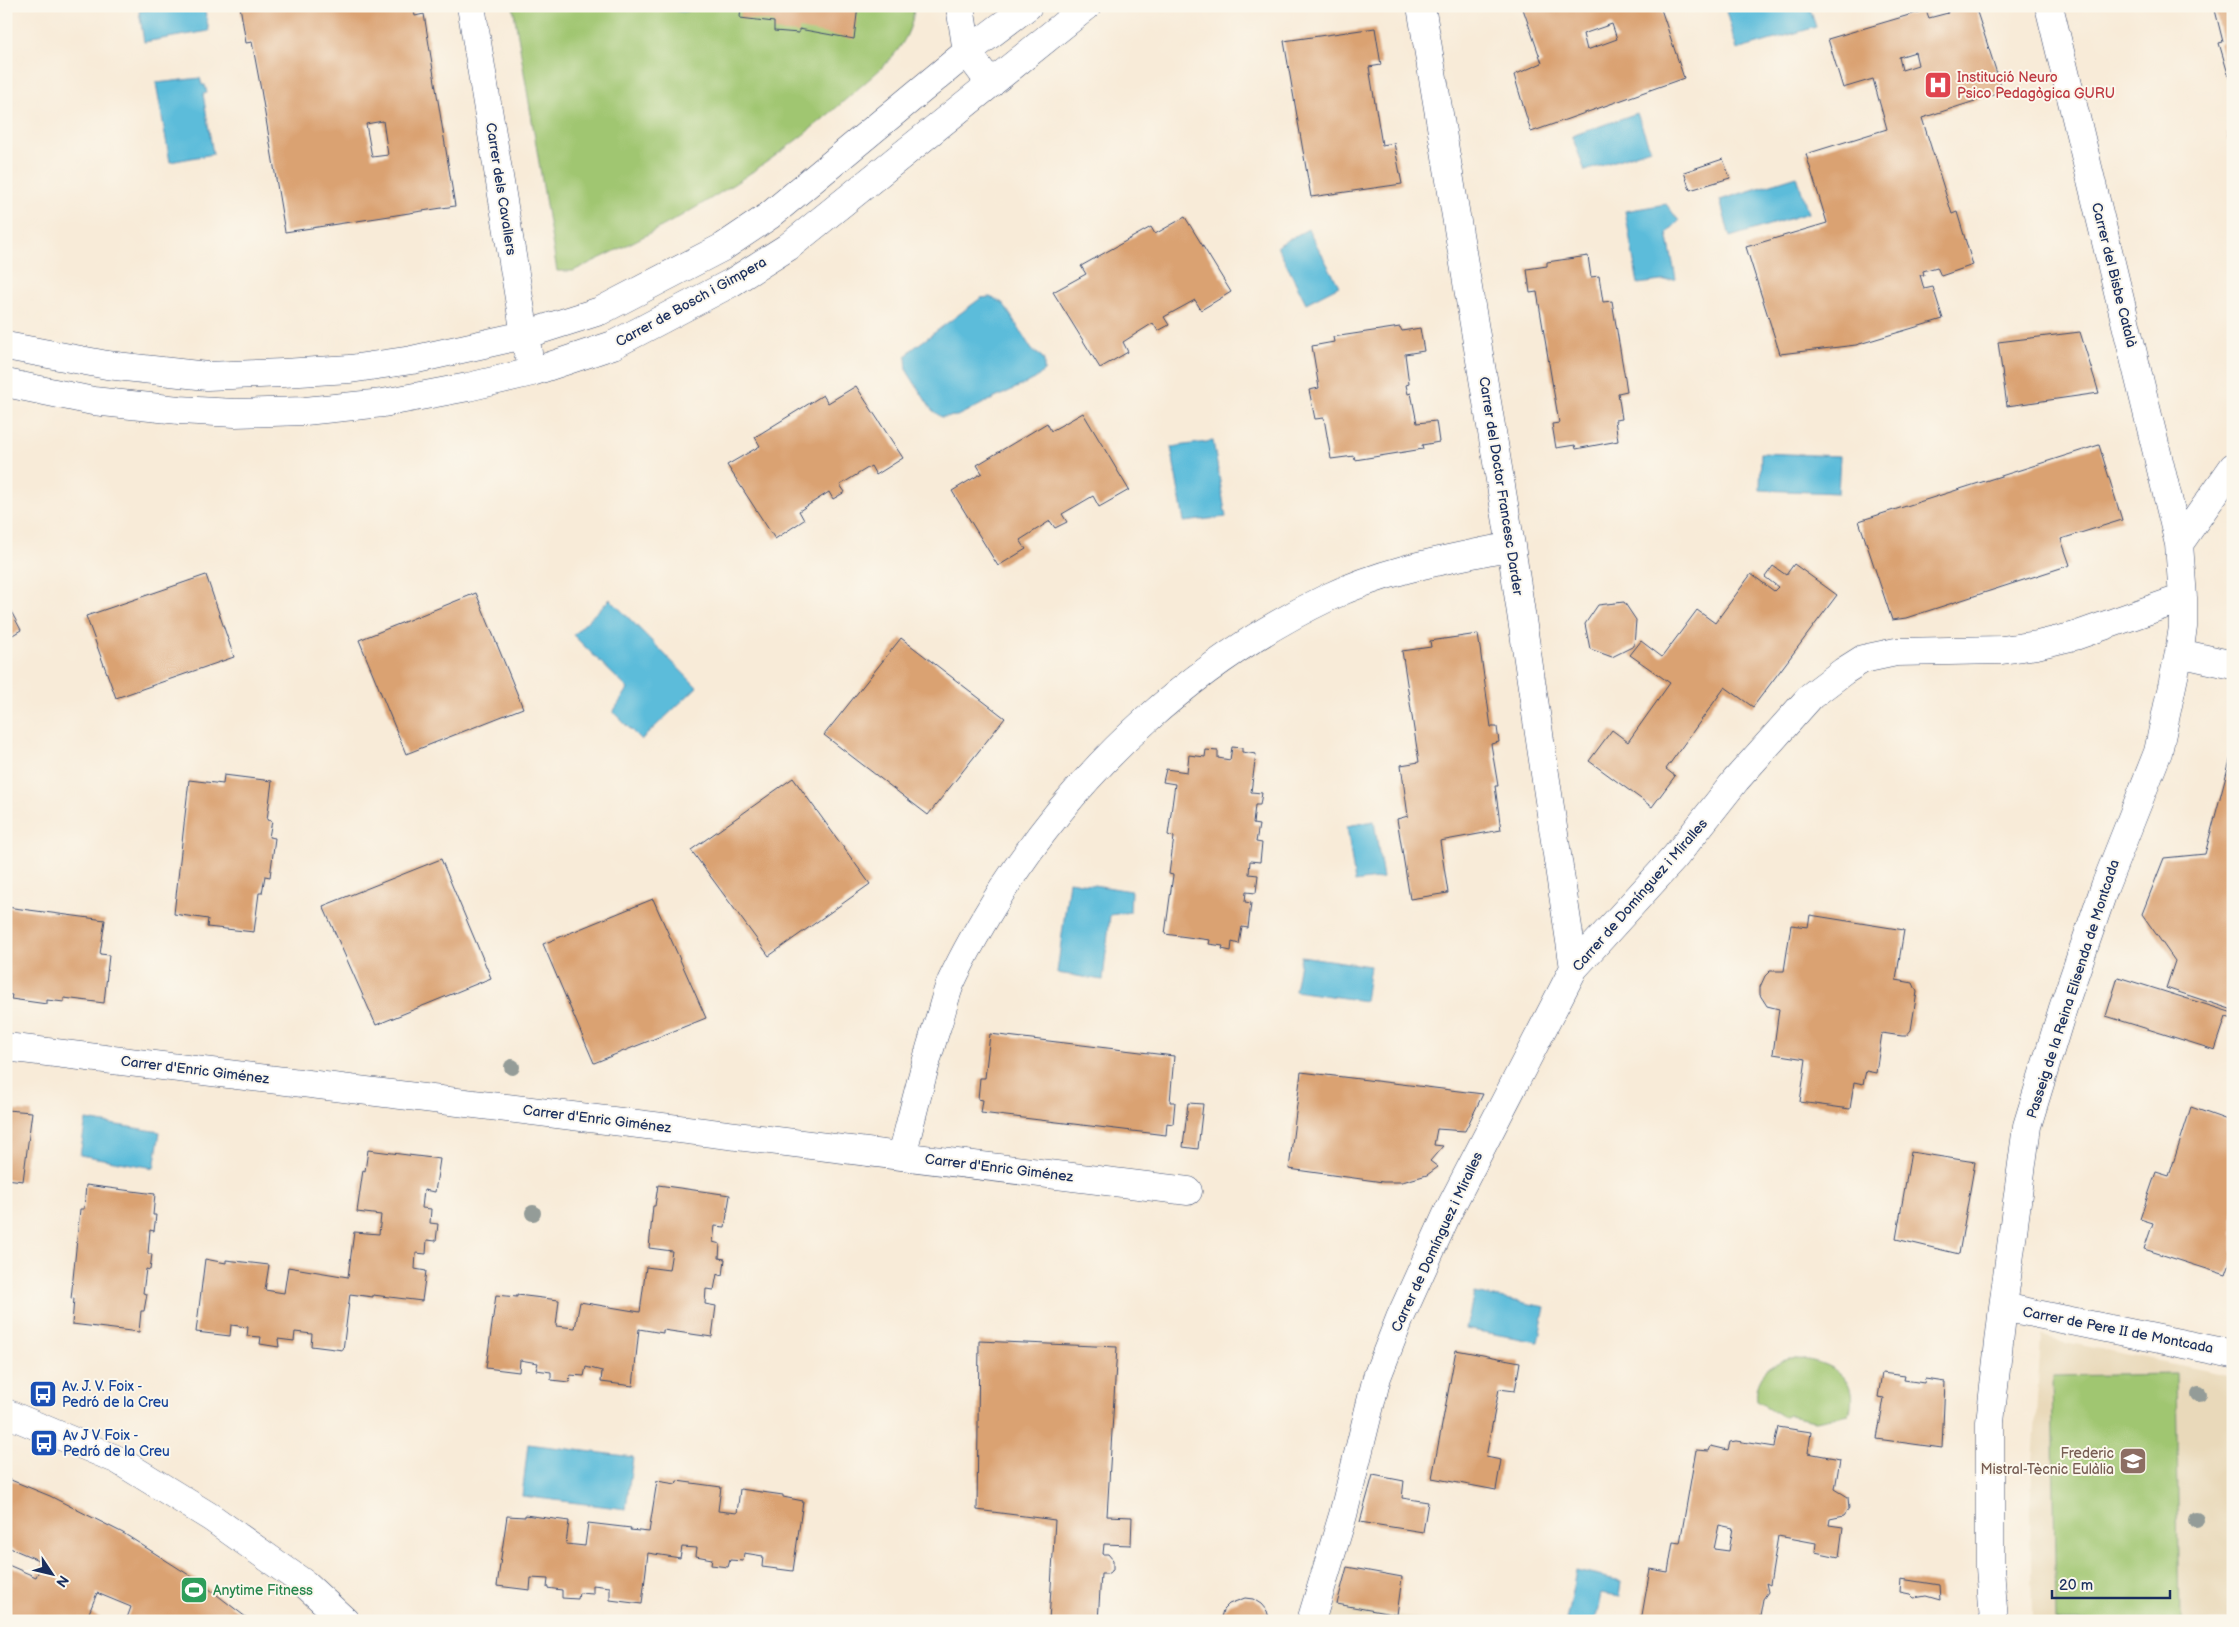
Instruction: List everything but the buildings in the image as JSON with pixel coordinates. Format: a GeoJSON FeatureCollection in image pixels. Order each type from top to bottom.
{"type":"FeatureCollection","features":[{"type":"Feature","properties":{"kind":"street","name":"Carrer dels Cavallers"},"geometry":{"type":"LineString","coordinates":[[471,6],[524,335],[532,372]]}},
{"type":"Feature","properties":{"kind":"street"},"geometry":{"type":"LineString","coordinates":[[960,6],[967,52],[991,84]]}},
{"type":"Feature","properties":{"kind":"street"},"geometry":{"type":"LineString","coordinates":[[6,346],[107,365],[207,376],[350,369],[412,360],[524,335],[600,312],[723,247],[769,216],[967,52],[1028,6]]}},
{"type":"Feature","properties":{"kind":"street","name":"Carrer de Bosch i Gimpera"},"geometry":{"type":"LineString","coordinates":[[6,383],[93,401],[179,410],[295,412],[383,403],[532,372],[613,345],[731,283],[788,247],[1087,6]]}},
{"type":"Feature","properties":{"kind":"street","name":"Carrer del Doctor Francesc Darder"},"geometry":{"type":"LineString","coordinates":[[1421,6],[1512,546],[1574,968]]}},
{"type":"Feature","properties":{"kind":"street","name":"Carrer del Bisbe Català"},"geometry":{"type":"LineString","coordinates":[[2049,6],[2180,544]]}},
{"type":"Feature","properties":{"kind":"street"},"geometry":{"type":"LineString","coordinates":[[2180,544],[2233,467]]}},
{"type":"Feature","properties":{"kind":"street","name":"Passeig de la Reina Elisenda de Montcada"},"geometry":{"type":"LineString","coordinates":[[1994,1621],[1990,1567],[1990,1422],[2003,1307],[2028,1126],[2064,1008],[2105,886],[2158,752],[2179,653],[2183,598],[2180,544]]}},
{"type":"Feature","properties":{"kind":"street"},"geometry":{"type":"LineString","coordinates":[[902,1156],[921,1077],[951,983],[983,922],[1038,838],[1068,799],[1123,740],[1192,681],[1263,632],[1331,596],[1407,568],[1512,546]]}},
{"type":"Feature","properties":{"kind":"street","name":"Carrer de Domínguez i Miralles"},"geometry":{"type":"LineString","coordinates":[[1311,1621],[1343,1515],[1378,1377],[1400,1318],[1448,1212],[1574,968],[1675,857],[1736,780],[1811,696],[1856,663],[1896,652],[2002,650],[2037,645],[2075,636],[2183,598]]}},
{"type":"Feature","properties":{"kind":"street"},"geometry":{"type":"LineString","coordinates":[[2179,653],[2233,665]]}},
{"type":"Feature","properties":{"kind":"street","name":"Carrer d'Enric Giménez"},"geometry":{"type":"LineString","coordinates":[[6,1047],[1188,1192]]}},
{"type":"Feature","properties":{"kind":"street","name":"Carrer de Pere II de Montcada"},"geometry":{"type":"LineString","coordinates":[[2003,1307],[2233,1354]]}},
{"type":"Feature","properties":{"kind":"street"},"geometry":{"type":"LineString","coordinates":[[6,1413],[118,1460],[212,1518],[305,1584],[345,1621]]}},
{"type":"Feature","properties":{"kind":"shaded area","name":"Frederic Mistral-Tècnic Eulàlia"},"geometry":{"type":"Polygon","coordinates":[[[2041,1337],[2233,1376],[2233,1621],[2032,1621],[2030,1509],[2041,1337]]]}},
{"type":"Feature","properties":{"kind":"shaded area"},"geometry":{"type":"Polygon","coordinates":[[[1331,1604],[1337,1604],[1433,1621],[1326,1621],[1331,1604]]]}},
{"type":"Feature","properties":{"kind":"green space"},"geometry":{"type":"Polygon","coordinates":[[[513,6],[914,6],[914,8],[912,22],[907,35],[892,57],[820,122],[787,147],[719,193],[648,234],[573,271],[557,271],[513,6]]]}},
{"type":"Feature","properties":{"kind":"green space"},"geometry":{"type":"Polygon","coordinates":[[[1791,1359],[1803,1359],[1827,1366],[1845,1379],[1850,1389],[1852,1400],[1849,1414],[1816,1421],[1789,1416],[1785,1418],[1757,1401],[1758,1385],[1765,1372],[1776,1364],[1791,1359]]]}},
{"type":"Feature","properties":{"kind":"green space"},"geometry":{"type":"Polygon","coordinates":[[[2176,1374],[2180,1621],[2056,1621],[2052,1376],[2176,1374]]]}},
{"type":"Feature","properties":{"kind":"water"},"geometry":{"type":"Polygon","coordinates":[[[171,6],[204,6],[209,31],[144,42],[139,11],[171,6]]]}},
{"type":"Feature","properties":{"kind":"water"},"geometry":{"type":"Polygon","coordinates":[[[669,6],[696,6],[682,12],[669,6]]]}},
{"type":"Feature","properties":{"kind":"water"},"geometry":{"type":"Polygon","coordinates":[[[1742,6],[1809,6],[1816,27],[1737,50],[1726,11],[1742,6]]]}},
{"type":"Feature","properties":{"kind":"water"},"geometry":{"type":"Polygon","coordinates":[[[200,78],[202,85],[205,85],[207,93],[203,94],[213,154],[170,162],[156,83],[200,78]]]}},
{"type":"Feature","properties":{"kind":"water"},"geometry":{"type":"Polygon","coordinates":[[[1637,113],[1650,149],[1585,171],[1572,136],[1637,113]]]}},
{"type":"Feature","properties":{"kind":"water"},"geometry":{"type":"Polygon","coordinates":[[[1797,176],[1808,213],[1730,237],[1720,200],[1797,176]]]}},
{"type":"Feature","properties":{"kind":"water"},"geometry":{"type":"Polygon","coordinates":[[[1666,204],[1679,221],[1667,233],[1676,279],[1638,284],[1625,211],[1666,204]]]}},
{"type":"Feature","properties":{"kind":"water"},"geometry":{"type":"Polygon","coordinates":[[[1308,229],[1339,286],[1306,303],[1277,246],[1308,229]]]}},
{"type":"Feature","properties":{"kind":"water"},"geometry":{"type":"Polygon","coordinates":[[[990,297],[1003,303],[1032,350],[1042,357],[1044,371],[1035,379],[957,416],[941,417],[931,409],[907,371],[906,357],[911,350],[981,298],[990,297]]]}},
{"type":"Feature","properties":{"kind":"water"},"geometry":{"type":"Polygon","coordinates":[[[1213,441],[1226,517],[1184,522],[1171,447],[1213,441]]]}},
{"type":"Feature","properties":{"kind":"water"},"geometry":{"type":"Polygon","coordinates":[[[1761,453],[1840,456],[1838,493],[1760,490],[1761,453]]]}},
{"type":"Feature","properties":{"kind":"water"},"geometry":{"type":"Polygon","coordinates":[[[610,599],[697,687],[641,740],[613,712],[628,689],[573,635],[610,599]]]}},
{"type":"Feature","properties":{"kind":"water"},"geometry":{"type":"Polygon","coordinates":[[[1374,821],[1383,878],[1355,882],[1347,826],[1374,821]]]}},
{"type":"Feature","properties":{"kind":"water"},"geometry":{"type":"Polygon","coordinates":[[[1069,881],[1131,891],[1130,912],[1110,915],[1103,980],[1057,973],[1069,881]]]}},
{"type":"Feature","properties":{"kind":"water"},"geometry":{"type":"Polygon","coordinates":[[[1301,956],[1370,966],[1365,1001],[1295,991],[1301,956]]]}},
{"type":"Feature","properties":{"kind":"water"},"geometry":{"type":"Polygon","coordinates":[[[86,1120],[160,1132],[154,1168],[80,1155],[86,1120]]]}},
{"type":"Feature","properties":{"kind":"water"},"geometry":{"type":"Polygon","coordinates":[[[1474,1293],[1545,1307],[1538,1342],[1466,1329],[1474,1293]]]}},
{"type":"Feature","properties":{"kind":"water"},"geometry":{"type":"Polygon","coordinates":[[[528,1444],[633,1457],[626,1509],[522,1496],[528,1444]]]}},
{"type":"Feature","properties":{"kind":"water"},"geometry":{"type":"Polygon","coordinates":[[[1576,1571],[1621,1581],[1619,1597],[1601,1594],[1595,1621],[1566,1621],[1576,1571]]]}},
{"type":"Feature","properties":{"kind":"place","name":"Institució Neuro Psico Pedagògica GURU"},"geometry":{"type":"Point","coordinates":[1938,85]}},
{"type":"Feature","properties":{"kind":"place","name":"Av. J. V. Foix - Pedró de la Creu"},"geometry":{"type":"Point","coordinates":[43,1394]}},
{"type":"Feature","properties":{"kind":"place","name":"Av J V Foix - Pedró de la Creu"},"geometry":{"type":"Point","coordinates":[44,1443]}},
{"type":"Feature","properties":{"kind":"place","name":"Frederic Mistral-Tècnic Eulàlia"},"geometry":{"type":"Point","coordinates":[2133,1461]}},
{"type":"Feature","properties":{"kind":"place","name":"Anytime Fitness"},"geometry":{"type":"Point","coordinates":[194,1590]}}]}
